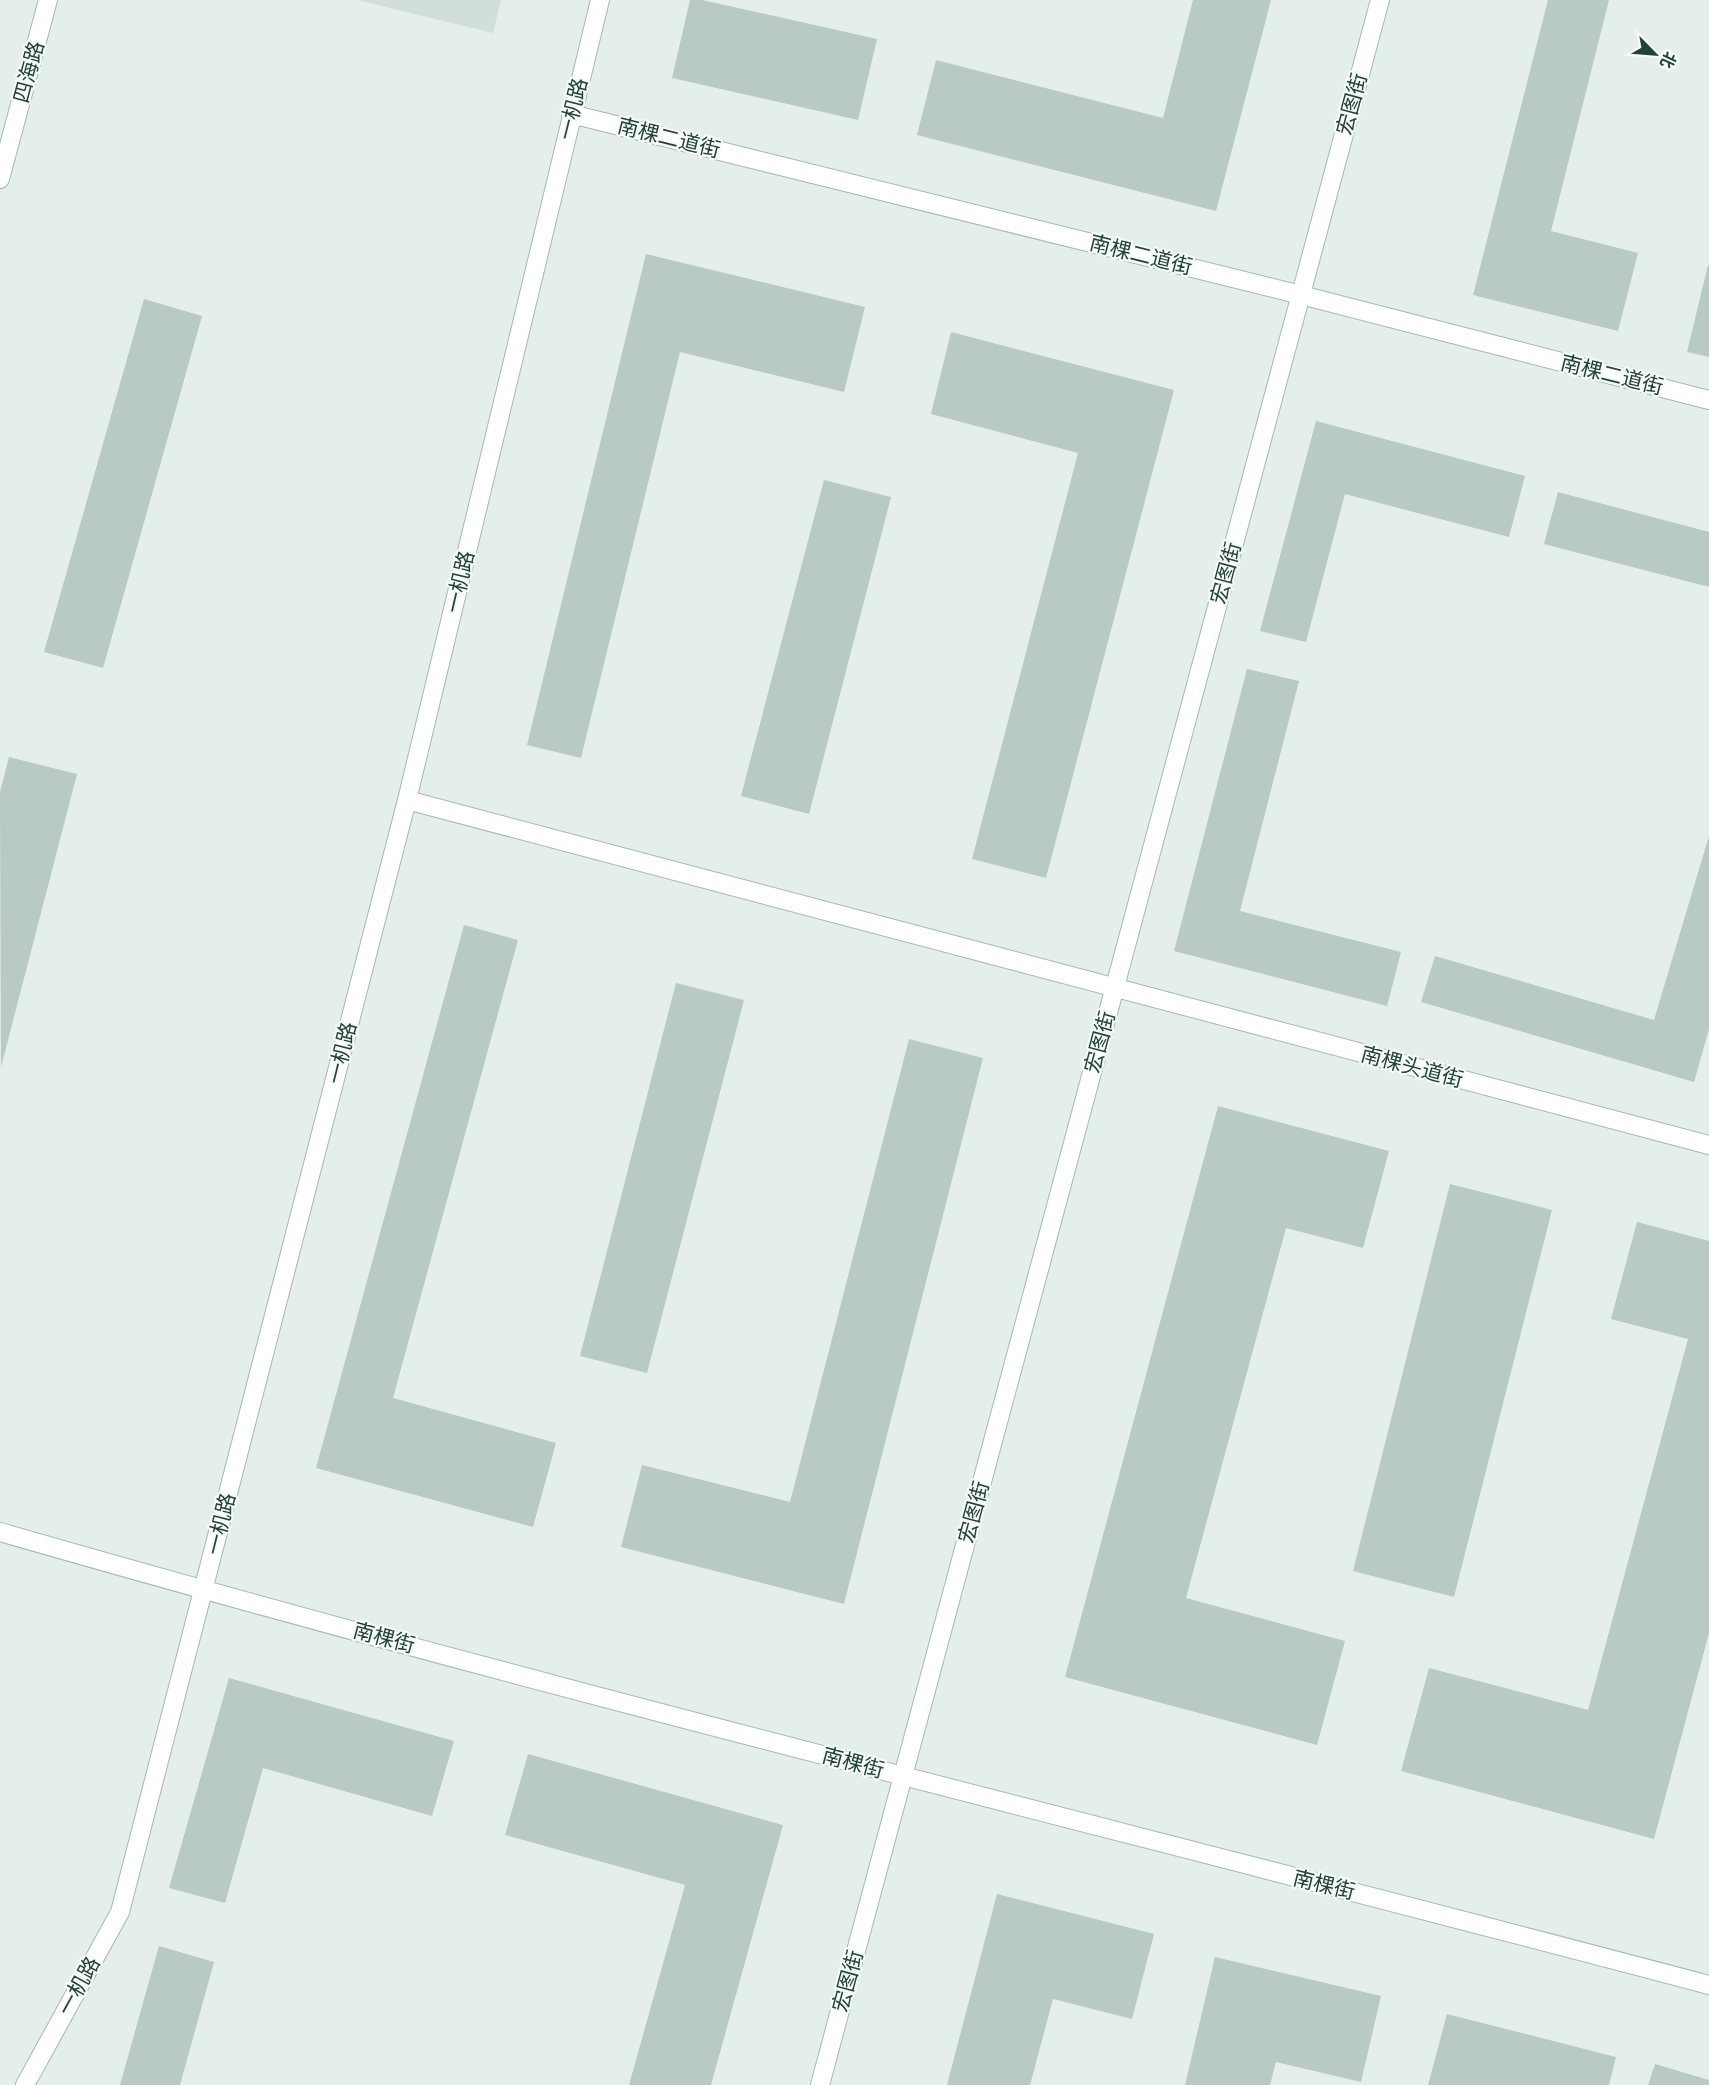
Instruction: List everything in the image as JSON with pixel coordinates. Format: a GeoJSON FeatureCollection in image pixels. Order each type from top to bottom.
{"type":"FeatureCollection","features":[{"type":"Feature","properties":{"kind":"street","name":"四海路"},"geometry":{"type":"LineString","coordinates":[[0,179],[48,0]]}},
{"type":"Feature","properties":{"kind":"street","name":"一机路"},"geometry":{"type":"LineString","coordinates":[[25,2085],[120,1912],[407,800],[600,0]]}},
{"type":"Feature","properties":{"kind":"street","name":"宏图街"},"geometry":{"type":"LineString","coordinates":[[820,2085],[1380,0]]}},
{"type":"Feature","properties":{"kind":"street","name":"南棵二道街"},"geometry":{"type":"LineString","coordinates":[[572,114],[1301,295],[1709,400]]}},
{"type":"Feature","properties":{"kind":"street","name":"南棵头道街"},"geometry":{"type":"LineString","coordinates":[[407,800],[1114,989],[1709,1144]]}},
{"type":"Feature","properties":{"kind":"street","name":"南棵街"},"geometry":{"type":"LineString","coordinates":[[0,1532],[203,1590],[903,1776],[1709,1984]]}},
{"type":"Feature","properties":{"kind":"shaded area"},"geometry":{"type":"Polygon","coordinates":[[[357,0],[501,0],[493,33],[357,0]]]}},
{"type":"Feature","properties":{"kind":"building"},"geometry":{"type":"Polygon","coordinates":[[[690,0],[702,0],[877,39],[858,120],[672,78],[690,0]]]}},
{"type":"Feature","properties":{"kind":"building"},"geometry":{"type":"Polygon","coordinates":[[[1193,0],[1271,0],[1216,211],[917,135],[936,60],[1163,118],[1193,0]]]}},
{"type":"Feature","properties":{"kind":"building"},"geometry":{"type":"Polygon","coordinates":[[[1548,0],[1609,0],[1551,231],[1638,253],[1618,331],[1473,295],[1548,0]]]}},
{"type":"Feature","properties":{"kind":"building"},"geometry":{"type":"Polygon","coordinates":[[[646,254],[865,307],[844,392],[680,352],[581,758],[527,745],[646,254]]]}},
{"type":"Feature","properties":{"kind":"building"},"geometry":{"type":"Polygon","coordinates":[[[1709,265],[1709,357],[1687,352],[1709,265]]]}},
{"type":"Feature","properties":{"kind":"building"},"geometry":{"type":"Polygon","coordinates":[[[144,299],[202,316],[103,668],[44,652],[144,299]]]}},
{"type":"Feature","properties":{"kind":"building"},"geometry":{"type":"Polygon","coordinates":[[[951,332],[1174,390],[1046,878],[972,859],[1078,453],[931,414],[951,332]]]}},
{"type":"Feature","properties":{"kind":"building"},"geometry":{"type":"Polygon","coordinates":[[[1316,421],[1525,476],[1509,537],[1345,494],[1306,642],[1260,631],[1316,421]]]}},
{"type":"Feature","properties":{"kind":"building"},"geometry":{"type":"Polygon","coordinates":[[[824,480],[891,497],[809,814],[741,796],[824,480]]]}},
{"type":"Feature","properties":{"kind":"building"},"geometry":{"type":"Polygon","coordinates":[[[1558,492],[1709,532],[1709,587],[1544,544],[1558,492]]]}},
{"type":"Feature","properties":{"kind":"building"},"geometry":{"type":"Polygon","coordinates":[[[1247,669],[1299,681],[1240,911],[1401,952],[1387,1006],[1174,951],[1247,669]]]}},
{"type":"Feature","properties":{"kind":"building"},"geometry":{"type":"Polygon","coordinates":[[[9,757],[77,774],[1,1067],[0,792],[9,757]]]}},
{"type":"Feature","properties":{"kind":"building"},"geometry":{"type":"Polygon","coordinates":[[[1709,836],[1709,1029],[1694,1082],[1421,1002],[1435,956],[1654,1020],[1709,836]]]}},
{"type":"Feature","properties":{"kind":"building"},"geometry":{"type":"Polygon","coordinates":[[[464,925],[518,940],[393,1398],[556,1443],[533,1527],[316,1468],[464,925]]]}},
{"type":"Feature","properties":{"kind":"building"},"geometry":{"type":"Polygon","coordinates":[[[676,983],[744,1000],[647,1373],[580,1356],[676,983]]]}},
{"type":"Feature","properties":{"kind":"building"},"geometry":{"type":"Polygon","coordinates":[[[909,1039],[983,1058],[844,1604],[621,1547],[642,1465],[790,1502],[909,1039]]]}},
{"type":"Feature","properties":{"kind":"building"},"geometry":{"type":"Polygon","coordinates":[[[1218,1106],[1389,1151],[1363,1248],[1286,1228],[1186,1598],[1345,1641],[1317,1745],[1065,1677],[1218,1106]]]}},
{"type":"Feature","properties":{"kind":"building"},"geometry":{"type":"Polygon","coordinates":[[[1450,1184],[1552,1210],[1454,1597],[1353,1571],[1450,1184]]]}},
{"type":"Feature","properties":{"kind":"building"},"geometry":{"type":"Polygon","coordinates":[[[1637,1222],[1709,1241],[1709,1633],[1654,1839],[1401,1771],[1429,1668],[1588,1710],[1688,1339],[1611,1319],[1637,1222]]]}},
{"type":"Feature","properties":{"kind":"building"},"geometry":{"type":"Polygon","coordinates":[[[229,1678],[454,1741],[432,1816],[263,1768],[225,1903],[169,1888],[229,1678]]]}},
{"type":"Feature","properties":{"kind":"building"},"geometry":{"type":"Polygon","coordinates":[[[528,1754],[783,1825],[711,2085],[629,2085],[685,1885],[505,1835],[528,1754]]]}},
{"type":"Feature","properties":{"kind":"building"},"geometry":{"type":"Polygon","coordinates":[[[997,1894],[1154,1934],[1132,2019],[1053,1999],[1030,2085],[947,2085],[997,1894]]]}},
{"type":"Feature","properties":{"kind":"building"},"geometry":{"type":"Polygon","coordinates":[[[159,1946],[214,1962],[180,2085],[120,2085],[159,1946]]]}},
{"type":"Feature","properties":{"kind":"building"},"geometry":{"type":"Polygon","coordinates":[[[1215,1957],[1381,1996],[1361,2082],[1276,2062],[1270,2085],[1185,2085],[1215,1957]]]}},
{"type":"Feature","properties":{"kind":"building"},"geometry":{"type":"Polygon","coordinates":[[[1447,2014],[1616,2057],[1609,2085],[1428,2085],[1447,2014]]]}},
{"type":"Feature","properties":{"kind":"building"},"geometry":{"type":"Polygon","coordinates":[[[1655,2064],[1709,2080],[1709,2085],[1648,2085],[1655,2064]]]}}]}
